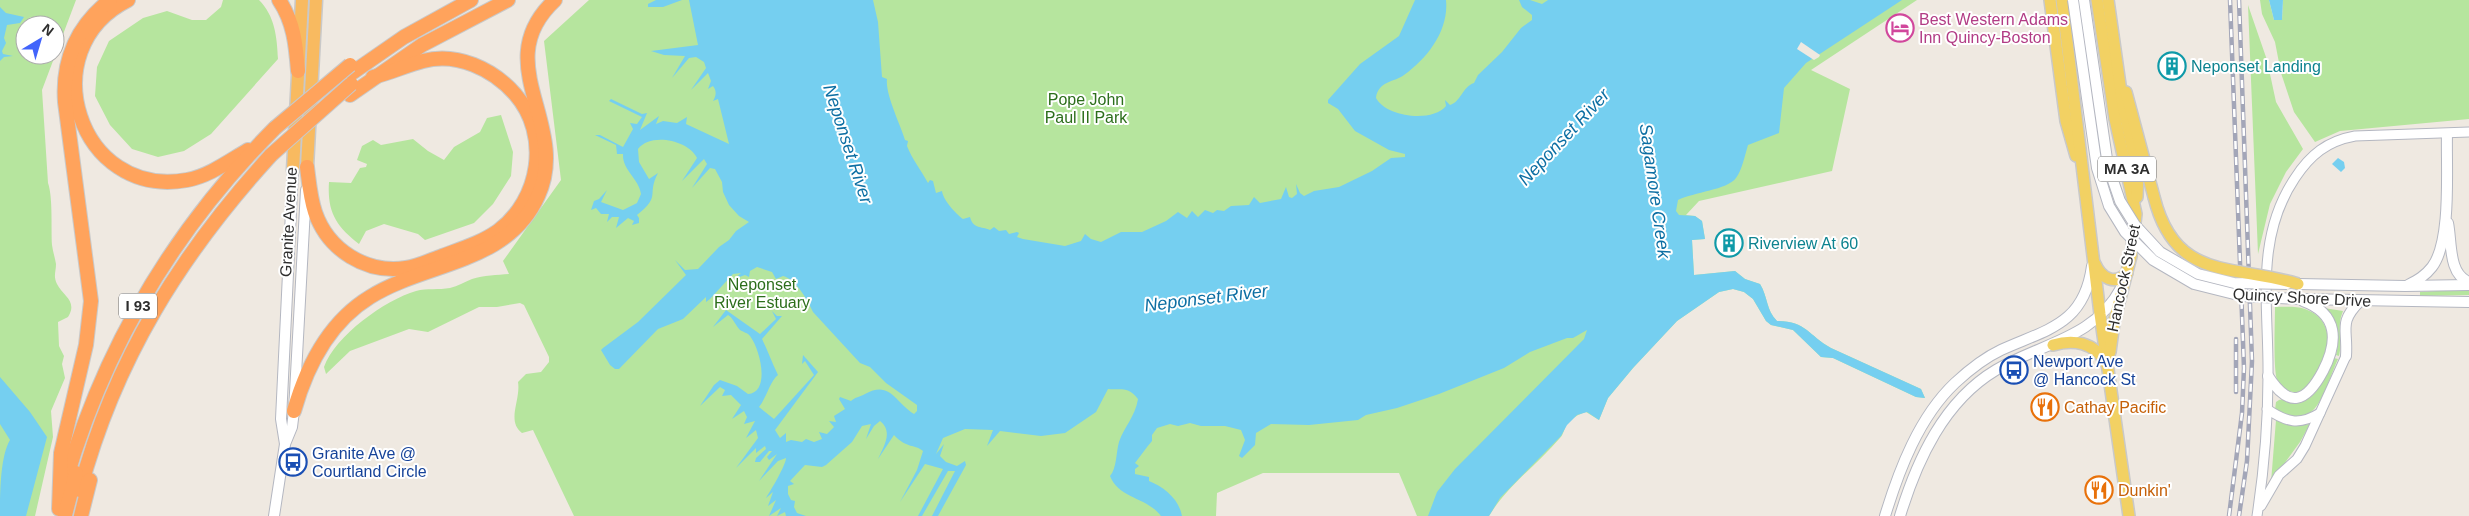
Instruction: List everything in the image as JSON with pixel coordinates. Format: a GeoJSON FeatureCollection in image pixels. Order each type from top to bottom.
{"type":"FeatureCollection","features":[{"type":"Feature","properties":{"kind":"highway"},"geometry":{"type":"LineString","coordinates":[[60,514],[61,453],[86,345],[91,301],[65,102],[64,80],[68,58],[76,39],[91,18],[110,0]]}},
{"type":"Feature","properties":{"kind":"highway"},"geometry":{"type":"LineString","coordinates":[[128,0],[113,9],[96,25],[81,51],[75,71],[74,91],[78,114],[87,135],[102,154],[133,174],[153,180],[176,181],[187,180],[209,172],[262,142]]}},
{"type":"Feature","properties":{"kind":"highway"},"geometry":{"type":"LineString","coordinates":[[279,0],[287,13],[294,35],[298,71]]}},
{"type":"Feature","properties":{"kind":"highway","name":"Granite Avenue"},"geometry":{"type":"LineString","coordinates":[[293,170],[302,0]]}},
{"type":"Feature","properties":{"kind":"highway","name":"Granite Avenue"},"geometry":{"type":"LineString","coordinates":[[307,167],[316,0]]}},
{"type":"Feature","properties":{"kind":"highway","name":"I 93"},"geometry":{"type":"LineString","coordinates":[[74,516],[105,414],[125,366],[152,313],[201,238],[272,160],[400,31],[454,0]]}},
{"type":"Feature","properties":{"kind":"highway","name":"I 93"},"geometry":{"type":"LineString","coordinates":[[60,514],[72,460],[91,404],[130,319],[160,269],[195,219],[262,142],[351,79],[411,33],[471,0]]}},
{"type":"Feature","properties":{"kind":"highway","name":"I 93"},"geometry":{"type":"LineString","coordinates":[[351,79],[418,38],[490,0]]}},
{"type":"Feature","properties":{"kind":"highway","name":"I 93"},"geometry":{"type":"LineString","coordinates":[[351,79],[373,77],[447,30],[508,0]]}},
{"type":"Feature","properties":{"kind":"highway"},"geometry":{"type":"LineString","coordinates":[[294,411],[302,385],[319,350],[334,328],[351,311],[381,290],[490,248],[518,226],[532,208],[542,186],[547,152],[544,127],[528,75],[526,54],[536,25],[555,0]]}},
{"type":"Feature","properties":{"kind":"highway"},"geometry":{"type":"LineString","coordinates":[[307,167],[313,206],[325,233],[346,255],[375,267],[394,269],[416,266],[478,243],[497,232],[514,215],[531,188],[537,157],[532,125],[524,106],[512,90],[488,71],[450,59],[423,61],[373,77]]}},
{"type":"Feature","properties":{"kind":"highway","name":"I 93"},"geometry":{"type":"LineString","coordinates":[[60,514],[98,407],[137,323],[166,273],[201,224],[276,132]]}},
{"type":"Feature","properties":{"kind":"highway","name":"I 93"},"geometry":{"type":"LineString","coordinates":[[81,516],[99,452],[113,414],[132,369],[159,316],[206,242],[272,160]]}},
{"type":"Feature","properties":{"kind":"main road"},"geometry":{"type":"LineString","coordinates":[[2050,0],[2066,121],[2074,153],[2083,174]]}},
{"type":"Feature","properties":{"kind":"main road","name":"Hancock Street"},"geometry":{"type":"LineString","coordinates":[[2062,0],[2100,314],[2129,516]]}},
{"type":"Feature","properties":{"kind":"main road","name":"Quincy Shore Drive"},"geometry":{"type":"LineString","coordinates":[[2073,0],[2097,168],[2109,206],[2126,232],[2153,260],[2194,284],[2242,296],[2360,301],[2469,302]]}},
{"type":"Feature","properties":{"kind":"main road","name":"Quincy Shore Drive"},"geometry":{"type":"LineString","coordinates":[[2084,0],[2108,166],[2117,194],[2134,225],[2149,242],[2166,256],[2204,276],[2242,284],[2405,286],[2469,283]]}},
{"type":"Feature","properties":{"kind":"main road","name":"Hancock Street"},"geometry":{"type":"LineString","coordinates":[[2097,0],[2110,55],[2114,119],[2136,214],[2135,234],[2110,345],[2109,381]]}},
{"type":"Feature","properties":{"kind":"main road"},"geometry":{"type":"LineString","coordinates":[[2108,0],[2110,55],[2140,137],[2158,213],[2167,232],[2193,258],[2219,269],[2277,278],[2298,284]]}},
{"type":"Feature","properties":{"kind":"main road"},"geometry":{"type":"LineString","coordinates":[[2405,286],[2422,277],[2439,255],[2443,242],[2446,207],[2447,134]]}},
{"type":"Feature","properties":{"kind":"main road","name":"Granite Avenue"},"geometry":{"type":"LineString","coordinates":[[274,516],[285,444],[292,427],[294,411],[307,167]]}},
{"type":"Feature","properties":{"kind":"main road","name":"Granite Avenue"},"geometry":{"type":"LineString","coordinates":[[285,444],[281,418],[293,170]]}},
{"type":"Feature","properties":{"kind":"main road"},"geometry":{"type":"LineString","coordinates":[[2446,207],[2455,271],[2463,280],[2469,283]]}},
{"type":"Feature","properties":{"kind":"main road"},"geometry":{"type":"LineString","coordinates":[[2093,260],[2101,275],[2110,280],[2117,280],[2126,276]]}},
{"type":"Feature","properties":{"kind":"main road"},"geometry":{"type":"LineString","coordinates":[[1885,516],[1910,451],[1927,418],[1942,397],[1962,376],[1991,355],[2050,330],[2069,317],[2086,292],[2093,260]]}},
{"type":"Feature","properties":{"kind":"main road"},"geometry":{"type":"LineString","coordinates":[[1900,516],[1910,487],[1928,447],[1955,405],[1976,384],[1995,371],[2081,330],[2100,314],[2117,295],[2126,276]]}},
{"type":"Feature","properties":{"kind":"main road"},"geometry":{"type":"LineString","coordinates":[[2268,376],[2276,388],[2283,394],[2293,398],[2303,397],[2313,389],[2332,352],[2334,335],[2330,324],[2314,307],[2299,299]]}},
{"type":"Feature","properties":{"kind":"main road"},"geometry":{"type":"LineString","coordinates":[[2346,356],[2345,322],[2347,315],[2360,301]]}},
{"type":"Feature","properties":{"kind":"main road"},"geometry":{"type":"LineString","coordinates":[[2053,345],[2067,342],[2082,343],[2097,351],[2107,364]]}},
{"type":"Feature","properties":{"kind":"street"},"geometry":{"type":"LineString","coordinates":[[2257,514],[2263,478],[2267,409],[2266,314],[2268,245],[2278,208],[2287,190],[2302,166],[2317,151],[2342,138],[2469,132]]}},
{"type":"Feature","properties":{"kind":"street"},"geometry":{"type":"LineString","coordinates":[[2257,514],[2279,476],[2297,459],[2346,356]]}},
{"type":"Feature","properties":{"kind":"street"},"geometry":{"type":"LineString","coordinates":[[2267,409],[2279,418],[2290,422],[2301,422],[2320,413]]}},
{"type":"Feature","properties":{"kind":"green space"},"geometry":{"type":"Polygon","coordinates":[[[0,0],[76,0],[65,29],[65,15],[15,15],[15,65],[51,65],[42,90],[51,204],[52,245],[56,264],[55,279],[71,307],[68,317],[58,322],[59,346],[64,356],[62,364],[65,378],[51,411],[53,437],[35,516],[0,516],[0,0]]]}},
{"type":"Feature","properties":{"kind":"green space"},"geometry":{"type":"Polygon","coordinates":[[[223,0],[259,0],[272,20],[276,35],[278,59],[211,134],[184,151],[158,157],[132,149],[110,125],[95,96],[97,67],[109,41],[143,18],[167,11],[192,20],[206,20],[221,7],[223,0]]]}},
{"type":"Feature","properties":{"kind":"green space","name":"Neponset River Estuary"},"geometry":{"type":"Polygon","coordinates":[[[589,0],[1917,0],[1811,70],[1850,89],[1832,171],[1699,201],[1686,215],[1695,216],[1702,221],[1705,239],[1692,240],[1694,275],[1735,271],[1745,279],[1760,284],[1773,317],[1777,321],[1794,323],[1801,326],[1831,348],[1921,389],[1925,398],[1916,397],[1833,358],[1821,357],[1793,330],[1771,325],[1766,321],[1753,299],[1744,292],[1733,289],[1719,292],[1677,321],[1608,398],[1599,420],[1586,412],[1571,420],[1560,438],[1514,485],[1489,516],[1417,516],[1399,473],[1263,473],[1217,493],[1216,516],[574,516],[533,430],[522,433],[517,428],[515,422],[518,382],[526,374],[541,372],[549,362],[549,357],[524,305],[520,303],[497,307],[479,307],[428,332],[409,329],[350,351],[326,374],[324,367],[330,355],[350,332],[362,321],[390,302],[416,291],[450,288],[472,279],[490,275],[509,274],[503,261],[561,180],[544,41],[589,0]]]}},
{"type":"Feature","properties":{"kind":"green space"},"geometry":{"type":"Polygon","coordinates":[[[2260,0],[2269,0],[2274,20],[2282,20],[2283,0],[2469,0],[2469,119],[2340,131],[2315,142],[2294,112],[2281,73],[2275,42],[2262,14],[2260,0]]]}},
{"type":"Feature","properties":{"kind":"green space"},"geometry":{"type":"Polygon","coordinates":[[[2248,5],[2267,60],[2276,102],[2303,149],[2286,172],[2270,204],[2258,254],[2248,5]]]}},
{"type":"Feature","properties":{"kind":"green space"},"geometry":{"type":"Polygon","coordinates":[[[501,115],[513,152],[511,176],[493,204],[474,223],[425,240],[418,234],[384,224],[366,231],[359,244],[344,231],[335,218],[330,202],[329,182],[351,183],[360,168],[366,167],[367,164],[357,160],[362,146],[373,140],[381,145],[413,139],[428,151],[444,160],[454,147],[480,132],[487,118],[501,115]]]}},
{"type":"Feature","properties":{"kind":"green space"},"geometry":{"type":"Polygon","coordinates":[[[2469,289],[2469,295],[2420,296],[2420,292],[2469,289]]]}},
{"type":"Feature","properties":{"kind":"green space"},"geometry":{"type":"Polygon","coordinates":[[[2275,307],[2305,309],[2314,313],[2325,326],[2327,341],[2324,358],[2311,385],[2301,392],[2291,392],[2282,388],[2277,380],[2275,307]]]}},
{"type":"Feature","properties":{"kind":"green space"},"geometry":{"type":"Polygon","coordinates":[[[2324,308],[2343,311],[2340,322],[2339,356],[2336,355],[2338,341],[2336,330],[2324,308]]]}},
{"type":"Feature","properties":{"kind":"green space"},"geometry":{"type":"Polygon","coordinates":[[[2334,358],[2338,359],[2323,395],[2310,413],[2301,417],[2289,416],[2275,410],[2276,402],[2279,400],[2298,402],[2305,400],[2317,391],[2334,358]]]}},
{"type":"Feature","properties":{"kind":"green space"},"geometry":{"type":"Polygon","coordinates":[[[2276,420],[2293,426],[2310,424],[2300,442],[2271,482],[2276,420]]]}},
{"type":"Feature","properties":{"kind":"water"},"geometry":{"type":"Polygon","coordinates":[[[656,0],[682,0],[663,7],[648,7],[648,4],[656,0]]]}},
{"type":"Feature","properties":{"kind":"water","name":"Neponset River Estuary"},"geometry":{"type":"Polygon","coordinates":[[[689,0],[873,0],[878,22],[882,77],[887,79],[888,93],[905,140],[908,141],[909,151],[928,183],[930,180],[933,181],[936,193],[942,191],[947,202],[957,214],[963,219],[970,217],[973,224],[990,230],[994,227],[999,231],[1006,230],[1009,234],[1017,232],[1019,233],[1017,237],[1023,239],[1065,246],[1081,241],[1085,234],[1091,239],[1101,242],[1121,232],[1142,232],[1166,221],[1178,212],[1187,218],[1192,211],[1198,217],[1205,210],[1213,213],[1217,210],[1224,211],[1231,206],[1249,205],[1254,197],[1260,203],[1281,199],[1286,187],[1289,197],[1292,198],[1297,194],[1296,184],[1300,193],[1304,196],[1314,191],[1339,187],[1372,171],[1391,158],[1405,157],[1405,154],[1389,150],[1355,131],[1338,109],[1328,103],[1328,100],[1360,64],[1399,36],[1415,0],[1446,0],[1444,22],[1429,52],[1404,75],[1383,85],[1377,92],[1376,98],[1389,110],[1420,116],[1431,115],[1439,111],[1446,106],[1445,100],[1450,105],[1457,101],[1467,88],[1474,83],[1478,75],[1502,52],[1521,28],[1532,20],[1532,15],[1522,7],[1519,0],[1530,0],[1542,4],[1548,0],[1902,0],[1806,63],[1784,88],[1779,133],[1748,145],[1740,171],[1732,182],[1678,200],[1676,211],[1679,215],[1695,216],[1702,221],[1705,239],[1692,240],[1694,275],[1735,271],[1745,279],[1760,284],[1773,317],[1777,321],[1794,323],[1801,326],[1831,348],[1921,389],[1925,398],[1916,397],[1833,358],[1821,357],[1793,330],[1771,325],[1766,321],[1753,299],[1744,292],[1733,289],[1719,292],[1677,321],[1608,398],[1599,420],[1587,412],[1577,415],[1567,425],[1561,436],[1500,498],[1489,516],[1428,516],[1437,492],[1455,469],[1584,339],[1587,330],[1573,338],[1567,338],[1530,352],[1504,368],[1439,394],[1397,408],[1366,415],[1358,420],[1309,425],[1271,424],[1256,433],[1255,445],[1242,458],[1239,456],[1245,440],[1241,430],[1225,426],[1201,426],[1190,423],[1178,426],[1170,424],[1157,428],[1152,435],[1152,441],[1135,463],[1139,466],[1135,469],[1135,474],[1149,477],[1149,481],[1170,494],[1178,504],[1182,516],[1161,516],[1148,505],[1126,494],[1114,484],[1110,476],[1115,464],[1119,442],[1138,399],[1128,390],[1108,389],[1096,412],[1065,433],[1041,436],[1000,431],[987,446],[993,430],[965,429],[943,438],[936,454],[944,444],[940,456],[946,462],[957,466],[965,461],[966,465],[938,516],[932,516],[955,471],[948,471],[922,516],[918,516],[943,469],[925,464],[900,502],[917,470],[923,451],[903,442],[894,435],[878,459],[885,445],[887,435],[884,425],[880,421],[874,426],[866,439],[871,424],[862,426],[852,442],[826,465],[822,467],[805,465],[790,481],[794,484],[788,486],[788,494],[791,500],[795,501],[794,507],[797,513],[806,516],[786,516],[785,512],[777,516],[781,508],[769,516],[776,500],[768,506],[773,492],[766,498],[781,472],[786,458],[778,461],[759,481],[777,454],[769,460],[767,457],[772,451],[769,451],[760,462],[755,462],[756,458],[766,449],[765,446],[756,453],[756,448],[736,468],[758,438],[756,430],[746,438],[755,421],[744,424],[747,417],[744,411],[732,419],[741,405],[731,395],[722,396],[725,390],[720,387],[700,406],[714,385],[720,380],[737,386],[748,394],[755,391],[759,386],[761,378],[760,360],[750,336],[740,330],[728,315],[713,327],[726,310],[760,334],[776,319],[772,311],[777,316],[782,316],[762,339],[778,375],[759,407],[774,419],[814,375],[805,361],[802,364],[803,355],[818,372],[775,430],[780,438],[786,433],[786,442],[791,440],[802,442],[806,439],[814,442],[822,439],[819,432],[827,434],[834,427],[829,421],[836,422],[834,416],[845,409],[839,399],[840,397],[851,401],[874,390],[881,390],[892,394],[914,414],[917,411],[917,405],[886,383],[870,367],[860,363],[813,312],[805,297],[792,281],[783,276],[776,279],[772,272],[757,267],[750,271],[749,277],[745,275],[734,279],[741,273],[733,274],[710,299],[706,302],[706,297],[683,319],[658,329],[619,369],[615,369],[610,365],[601,350],[638,322],[686,275],[675,260],[685,270],[698,269],[736,231],[749,222],[739,216],[729,205],[723,192],[722,182],[715,169],[710,168],[692,188],[707,164],[704,159],[682,181],[697,158],[686,147],[669,140],[651,141],[638,149],[639,162],[649,179],[658,173],[649,203],[637,215],[639,223],[632,225],[634,221],[628,218],[616,228],[619,217],[612,217],[607,222],[609,214],[601,214],[596,208],[591,210],[594,201],[599,199],[607,190],[601,202],[623,210],[637,203],[641,194],[640,189],[625,165],[623,154],[617,154],[616,145],[595,135],[600,135],[623,147],[633,129],[630,123],[637,124],[642,117],[609,101],[611,99],[642,114],[647,113],[640,130],[659,116],[656,124],[663,121],[677,123],[687,117],[686,124],[729,144],[718,99],[713,101],[715,90],[713,86],[708,89],[711,81],[708,73],[691,90],[706,68],[704,62],[696,57],[689,58],[672,78],[685,56],[664,55],[651,51],[698,45],[689,0]]]}},
{"type":"Feature","properties":{"kind":"water"},"geometry":{"type":"Polygon","coordinates":[[[2269,0],[2283,0],[2282,20],[2274,20],[2269,0]]]}},
{"type":"Feature","properties":{"kind":"water"},"geometry":{"type":"Polygon","coordinates":[[[0,7],[6,13],[15,15],[15,24],[7,25],[4,38],[6,43],[2,51],[3,54],[13,56],[4,57],[0,61],[0,7]]]}},
{"type":"Feature","properties":{"kind":"water"},"geometry":{"type":"Polygon","coordinates":[[[2338,158],[2344,162],[2345,168],[2341,172],[2332,164],[2338,158]]]}},
{"type":"Feature","properties":{"kind":"water"},"geometry":{"type":"Polygon","coordinates":[[[0,377],[30,412],[47,437],[26,516],[0,516],[2,466],[10,440],[0,424],[0,377]]]}},
{"type":"Feature","properties":{"kind":"pier"},"geometry":{"type":"Polygon","coordinates":[[[1801,42],[1820,55],[1819,57],[1814,60],[1797,49],[1801,42]]]}},
{"type":"Feature","properties":{"kind":"railway"},"geometry":{"type":"LineString","coordinates":[[2229,516],[2242,413],[2244,368],[2230,0]]}},
{"type":"Feature","properties":{"kind":"railway"},"geometry":{"type":"LineString","coordinates":[[2239,0],[2252,361],[2247,461],[2239,516]]}},
{"type":"Feature","properties":{"kind":"railway"},"geometry":{"type":"LineString","coordinates":[[2236,339],[2236,392]]}},
{"type":"Feature","properties":{"kind":"place","name":"Best Western Adams Inn Quincy-Boston"},"geometry":{"type":"Point","coordinates":[1900,28]}},
{"type":"Feature","properties":{"kind":"place","name":"Neponset Landing"},"geometry":{"type":"Point","coordinates":[2172,66]}},
{"type":"Feature","properties":{"kind":"place","name":"Riverview At 60"},"geometry":{"type":"Point","coordinates":[1729,243]}},
{"type":"Feature","properties":{"kind":"place","name":"Newport Ave @ Hancock St"},"geometry":{"type":"Point","coordinates":[2014,370]}},
{"type":"Feature","properties":{"kind":"place","name":"Cathay Pacific"},"geometry":{"type":"Point","coordinates":[2045,407]}},
{"type":"Feature","properties":{"kind":"place","name":"Granite Ave @ Courtland Circle"},"geometry":{"type":"Point","coordinates":[293,462]}},
{"type":"Feature","properties":{"kind":"place","name":"Dunkin'"},"geometry":{"type":"Point","coordinates":[2099,490]}},
{"type":"Feature","properties":{"kind":"park label","name":"Pope John Paul II Park"},"geometry":{"type":"Point","coordinates":[1086,108]}},
{"type":"Feature","properties":{"kind":"water label","name":"Neponset River"},"geometry":{"type":"Point","coordinates":[1564,137]}},
{"type":"Feature","properties":{"kind":"water label","name":"Neponset River"},"geometry":{"type":"Point","coordinates":[848,144]}},
{"type":"Feature","properties":{"kind":"water label","name":"Sagamore Creek"},"geometry":{"type":"Point","coordinates":[1655,191]}},
{"type":"Feature","properties":{"kind":"water label","name":"Neponset River"},"geometry":{"type":"Point","coordinates":[1206,298]}}]}
